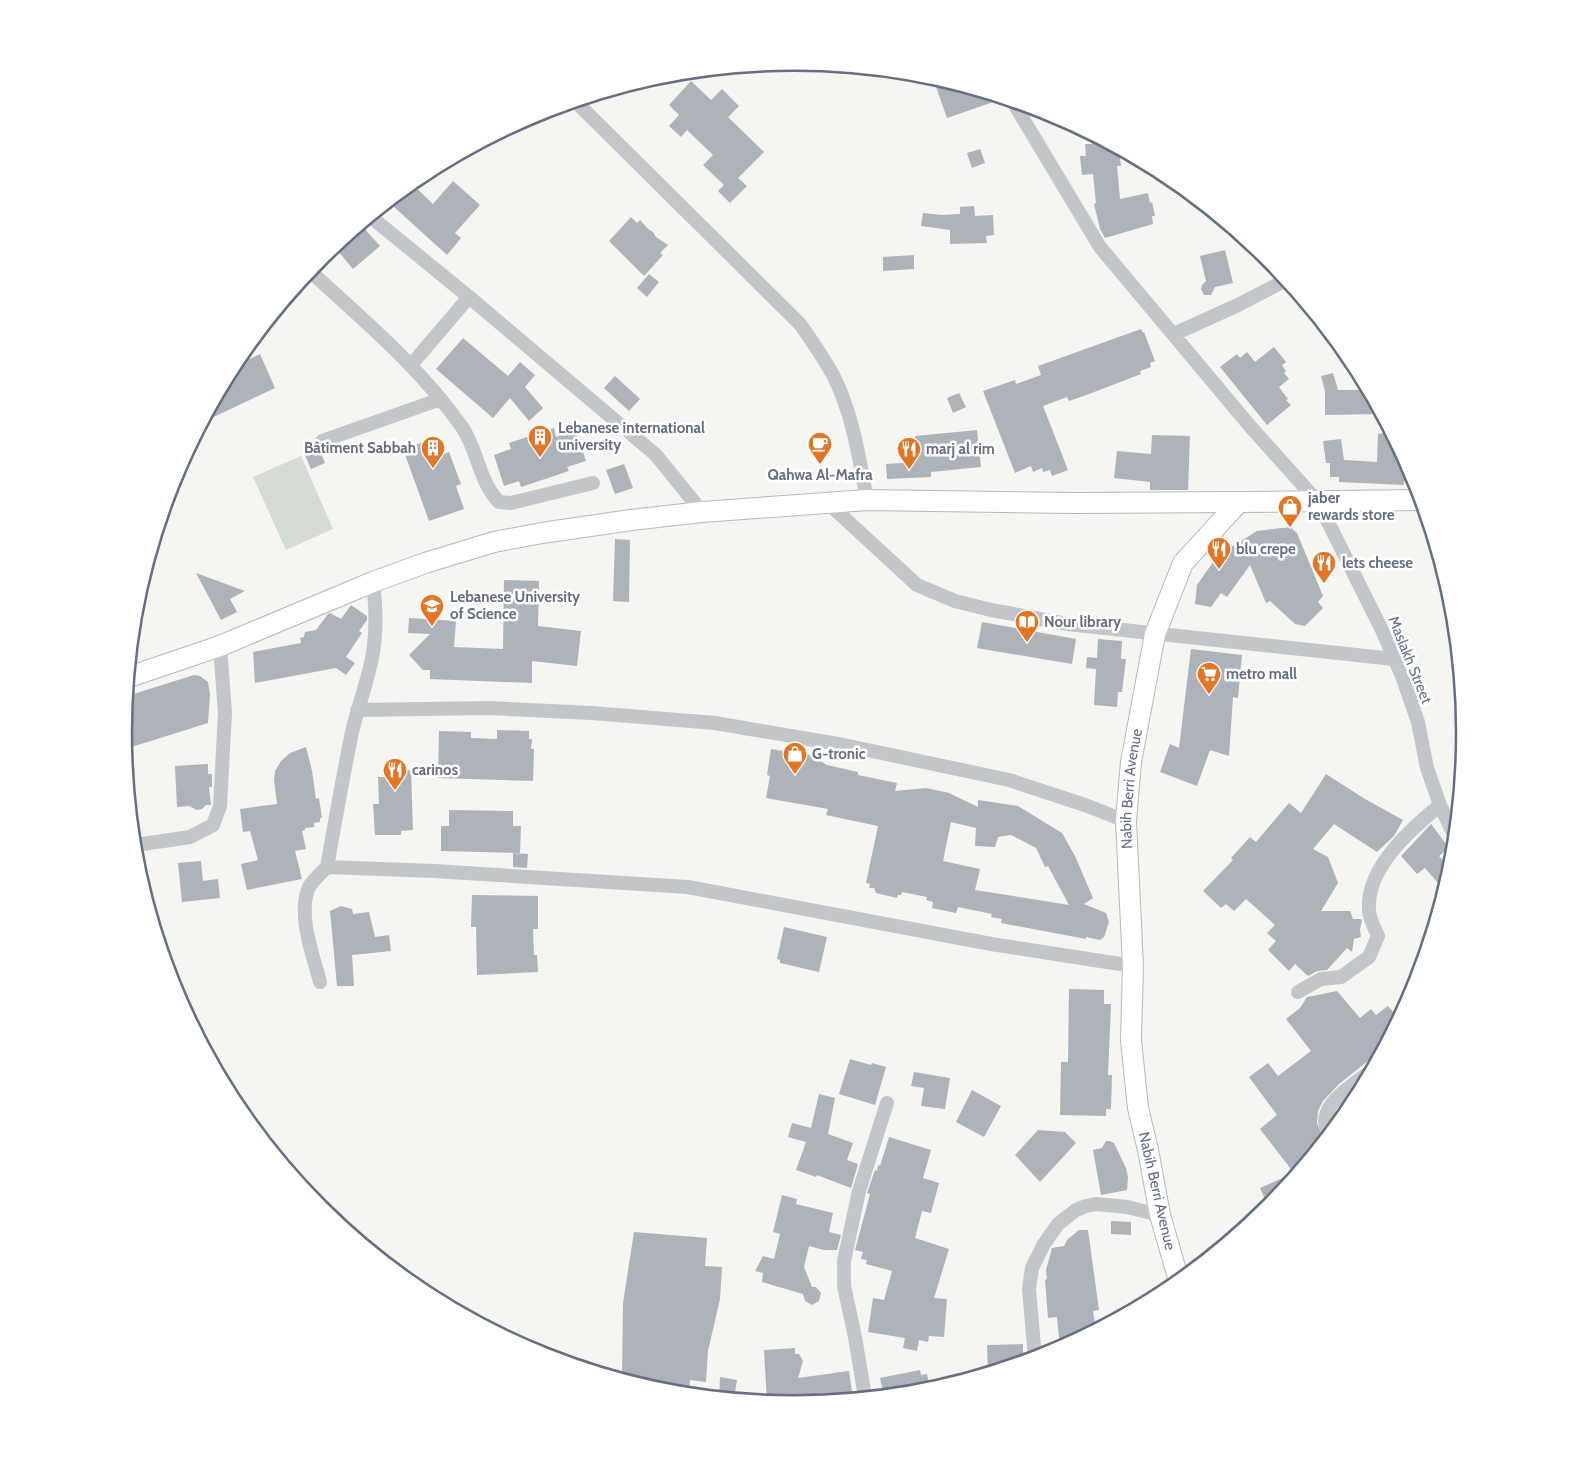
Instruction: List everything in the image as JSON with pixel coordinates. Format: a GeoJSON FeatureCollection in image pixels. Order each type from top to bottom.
{"type":"FeatureCollection","features":[{"type":"Feature","properties":{"kind":"street"},"geometry":{"type":"LineString","coordinates":[[580,106],[800,324],[822,355],[846,405],[867,500]]}},
{"type":"Feature","properties":{"kind":"street","name":"Maslakh Street"},"geometry":{"type":"LineString","coordinates":[[1019,111],[1100,246],[1249,425],[1318,502],[1394,659],[1418,722],[1427,768],[1440,805],[1450,826]]}},
{"type":"Feature","properties":{"kind":"street"},"geometry":{"type":"LineString","coordinates":[[376,221],[656,455],[702,512]]}},
{"type":"Feature","properties":{"kind":"street"},"geometry":{"type":"LineString","coordinates":[[316,276],[411,365],[441,399],[464,429],[478,459],[490,494],[498,502],[511,503],[593,483]]}},
{"type":"Feature","properties":{"kind":"street"},"geometry":{"type":"LineString","coordinates":[[1174,334],[1238,305],[1279,283]]}},
{"type":"Feature","properties":{"kind":"street"},"geometry":{"type":"LineString","coordinates":[[411,365],[469,297]]}},
{"type":"Feature","properties":{"kind":"street"},"geometry":{"type":"LineString","coordinates":[[322,441],[441,399]]}},
{"type":"Feature","properties":{"kind":"street"},"geometry":{"type":"LineString","coordinates":[[134,675],[220,646],[374,582],[425,563],[494,542],[621,521],[702,512],[867,500],[1076,503],[1413,500]]}},
{"type":"Feature","properties":{"kind":"street","name":"Nabih Berri Avenue"},"geometry":{"type":"LineString","coordinates":[[1177,1273],[1160,1215],[1138,1108],[1131,1040],[1133,966],[1126,821],[1131,762],[1155,634],[1183,563],[1239,502]]}},
{"type":"Feature","properties":{"kind":"street"},"geometry":{"type":"LineString","coordinates":[[828,503],[917,585],[955,602],[1067,624],[1394,659]]}},
{"type":"Feature","properties":{"kind":"street"},"geometry":{"type":"LineString","coordinates":[[320,982],[305,922],[305,902],[309,886],[327,867],[357,710],[372,659],[375,633],[374,582]]}},
{"type":"Feature","properties":{"kind":"street"},"geometry":{"type":"LineString","coordinates":[[143,844],[190,837],[213,825],[220,806],[225,713],[220,646]]}},
{"type":"Feature","properties":{"kind":"street"},"geometry":{"type":"LineString","coordinates":[[357,710],[489,708],[592,713],[715,723],[844,745],[1009,780],[1085,805],[1126,821]]}},
{"type":"Feature","properties":{"kind":"street"},"geometry":{"type":"LineString","coordinates":[[1298,992],[1321,979],[1341,977],[1369,957],[1378,936],[1369,912],[1370,892],[1375,879],[1385,861],[1412,828],[1440,805]]}},
{"type":"Feature","properties":{"kind":"street"},"geometry":{"type":"LineString","coordinates":[[327,867],[434,871],[688,887],[991,944],[1133,966]]}},
{"type":"Feature","properties":{"kind":"street"},"geometry":{"type":"LineString","coordinates":[[1325,1129],[1324,1117],[1328,1107],[1356,1083]]}},
{"type":"Feature","properties":{"kind":"street"},"geometry":{"type":"LineString","coordinates":[[864,1391],[856,1337],[844,1286],[844,1261],[859,1191],[887,1103]]}},
{"type":"Feature","properties":{"kind":"street"},"geometry":{"type":"LineString","coordinates":[[1034,1350],[1029,1289],[1032,1268],[1044,1244],[1058,1224],[1076,1210],[1096,1204],[1127,1207],[1160,1215]]}},
{"type":"Feature","properties":{"kind":"shaded area"},"geometry":{"type":"Polygon","coordinates":[[[301,456],[333,529],[286,550],[253,477],[301,456]]]}},
{"type":"Feature","properties":{"kind":"building"},"geometry":{"type":"Polygon","coordinates":[[[691,81],[711,100],[722,89],[739,106],[728,117],[764,152],[738,178],[747,186],[730,203],[718,191],[724,185],[703,165],[713,155],[687,130],[681,137],[669,126],[679,115],[669,105],[691,81]]]}},
{"type":"Feature","properties":{"kind":"building"},"geometry":{"type":"Polygon","coordinates":[[[936,87],[993,102],[947,118],[936,87]]]}},
{"type":"Feature","properties":{"kind":"building"},"geometry":{"type":"Polygon","coordinates":[[[1085,144],[1092,144],[1120,157],[1121,166],[1117,166],[1120,199],[1148,193],[1155,216],[1152,216],[1153,224],[1105,238],[1100,229],[1094,204],[1096,203],[1093,174],[1082,175],[1080,156],[1086,156],[1085,144]]]}},
{"type":"Feature","properties":{"kind":"building"},"geometry":{"type":"Polygon","coordinates":[[[980,149],[985,163],[972,168],[967,153],[980,149]]]}},
{"type":"Feature","properties":{"kind":"building"},"geometry":{"type":"Polygon","coordinates":[[[453,181],[480,205],[455,233],[461,238],[447,255],[393,206],[417,189],[433,204],[453,181]]]}},
{"type":"Feature","properties":{"kind":"building"},"geometry":{"type":"Polygon","coordinates":[[[974,206],[975,216],[993,215],[994,235],[986,236],[987,243],[950,244],[950,230],[921,226],[923,213],[960,214],[960,207],[974,206]]]}},
{"type":"Feature","properties":{"kind":"building"},"geometry":{"type":"Polygon","coordinates":[[[631,217],[637,223],[640,220],[656,237],[668,245],[660,253],[663,255],[644,276],[609,241],[631,217]]]}},
{"type":"Feature","properties":{"kind":"building"},"geometry":{"type":"Polygon","coordinates":[[[365,229],[380,246],[353,269],[339,253],[365,229]]]}},
{"type":"Feature","properties":{"kind":"building"},"geometry":{"type":"Polygon","coordinates":[[[1225,250],[1233,283],[1215,287],[1211,295],[1204,295],[1201,289],[1206,281],[1200,256],[1225,250]]]}},
{"type":"Feature","properties":{"kind":"building"},"geometry":{"type":"Polygon","coordinates":[[[914,255],[914,269],[883,271],[883,257],[914,255]]]}},
{"type":"Feature","properties":{"kind":"building"},"geometry":{"type":"Polygon","coordinates":[[[649,274],[659,282],[647,297],[637,288],[649,274]]]}},
{"type":"Feature","properties":{"kind":"building"},"geometry":{"type":"Polygon","coordinates":[[[1141,329],[1144,332],[1155,361],[1150,363],[1151,367],[1140,371],[1141,374],[1089,394],[1069,401],[1067,397],[1043,406],[1068,470],[1052,476],[1050,470],[1043,472],[1042,468],[1033,472],[1031,466],[1015,473],[983,391],[1015,380],[1016,384],[1041,375],[1038,366],[1141,329]]]}},
{"type":"Feature","properties":{"kind":"building"},"geometry":{"type":"Polygon","coordinates":[[[463,338],[508,376],[520,362],[535,375],[525,387],[543,408],[529,421],[510,398],[493,418],[436,369],[463,338]]]}},
{"type":"Feature","properties":{"kind":"building"},"geometry":{"type":"Polygon","coordinates":[[[1274,347],[1286,362],[1282,365],[1286,371],[1284,373],[1289,379],[1279,387],[1291,405],[1267,425],[1220,367],[1237,354],[1240,358],[1247,352],[1255,362],[1274,347]]]}},
{"type":"Feature","properties":{"kind":"building"},"geometry":{"type":"Polygon","coordinates":[[[260,354],[275,388],[212,418],[220,402],[247,360],[260,354]]]}},
{"type":"Feature","properties":{"kind":"building"},"geometry":{"type":"Polygon","coordinates":[[[1333,373],[1338,390],[1360,390],[1374,414],[1325,415],[1325,391],[1321,376],[1333,373]]]}},
{"type":"Feature","properties":{"kind":"building"},"geometry":{"type":"Polygon","coordinates":[[[615,376],[640,399],[629,411],[604,388],[615,376]]]}},
{"type":"Feature","properties":{"kind":"building"},"geometry":{"type":"Polygon","coordinates":[[[959,393],[966,407],[953,413],[947,398],[959,393]]]}},
{"type":"Feature","properties":{"kind":"building","name":"Lebanese international university"},"geometry":{"type":"Polygon","coordinates":[[[554,428],[556,437],[575,430],[586,461],[567,467],[569,471],[521,487],[519,481],[504,486],[494,455],[511,449],[509,443],[554,428]]]}},
{"type":"Feature","properties":{"kind":"building"},"geometry":{"type":"Polygon","coordinates":[[[977,430],[981,467],[931,472],[931,477],[887,479],[886,464],[916,462],[915,436],[977,430]]]}},
{"type":"Feature","properties":{"kind":"building"},"geometry":{"type":"Polygon","coordinates":[[[1384,433],[1388,441],[1404,476],[1404,485],[1339,482],[1339,477],[1330,477],[1330,463],[1326,463],[1323,441],[1341,439],[1344,460],[1377,462],[1378,434],[1384,433]]]}},
{"type":"Feature","properties":{"kind":"building"},"geometry":{"type":"Polygon","coordinates":[[[1152,435],[1190,436],[1188,490],[1150,490],[1150,482],[1114,478],[1117,451],[1151,454],[1152,435]]]}},
{"type":"Feature","properties":{"kind":"building","name":"Bâtiment Sabbah"},"geometry":{"type":"Polygon","coordinates":[[[438,437],[444,454],[449,452],[461,484],[456,486],[464,509],[429,521],[403,449],[438,437]]]}},
{"type":"Feature","properties":{"kind":"building"},"geometry":{"type":"Polygon","coordinates":[[[319,449],[325,463],[311,469],[305,455],[319,449]]]}},
{"type":"Feature","properties":{"kind":"building"},"geometry":{"type":"Polygon","coordinates":[[[624,464],[633,488],[615,494],[606,470],[624,464]]]}},
{"type":"Feature","properties":{"kind":"building"},"geometry":{"type":"Polygon","coordinates":[[[1290,527],[1297,533],[1323,596],[1318,602],[1323,608],[1305,626],[1295,624],[1270,601],[1266,603],[1250,565],[1227,597],[1221,593],[1211,607],[1195,604],[1197,585],[1218,555],[1257,531],[1290,527]]]}},
{"type":"Feature","properties":{"kind":"building"},"geometry":{"type":"Polygon","coordinates":[[[615,539],[630,540],[629,602],[613,601],[615,539]]]}},
{"type":"Feature","properties":{"kind":"building"},"geometry":{"type":"Polygon","coordinates":[[[196,573],[245,591],[230,599],[237,612],[221,620],[196,573]]]}},
{"type":"Feature","properties":{"kind":"building","name":"Lebanese University of Science"},"geometry":{"type":"Polygon","coordinates":[[[504,580],[539,581],[538,626],[581,631],[577,666],[532,661],[532,683],[430,679],[430,670],[423,670],[409,655],[430,634],[408,633],[409,618],[456,621],[454,647],[503,649],[504,580]]]}},
{"type":"Feature","properties":{"kind":"building"},"geometry":{"type":"Polygon","coordinates":[[[351,605],[367,616],[367,620],[359,631],[362,633],[346,657],[355,663],[346,675],[336,668],[255,683],[253,652],[301,643],[300,638],[304,637],[305,632],[316,630],[328,614],[330,613],[341,619],[351,605]]]}},
{"type":"Feature","properties":{"kind":"building","name":"Nour library"},"geometry":{"type":"Polygon","coordinates":[[[982,622],[1076,639],[1072,664],[977,648],[982,622]]]}},
{"type":"Feature","properties":{"kind":"building"},"geometry":{"type":"Polygon","coordinates":[[[1098,639],[1122,641],[1121,659],[1126,659],[1122,692],[1118,692],[1117,707],[1094,705],[1096,669],[1086,668],[1087,657],[1097,658],[1098,639]]]}},
{"type":"Feature","properties":{"kind":"building"},"geometry":{"type":"Polygon","coordinates":[[[1191,649],[1242,655],[1238,698],[1233,697],[1229,756],[1210,750],[1197,786],[1160,772],[1170,744],[1179,748],[1191,649]]]}},
{"type":"Feature","properties":{"kind":"building"},"geometry":{"type":"Polygon","coordinates":[[[194,675],[200,676],[208,682],[210,694],[208,723],[132,747],[133,694],[194,675]]]}},
{"type":"Feature","properties":{"kind":"building"},"geometry":{"type":"Polygon","coordinates":[[[497,730],[529,731],[529,739],[532,739],[531,749],[534,749],[533,781],[438,778],[439,731],[471,732],[471,738],[497,739],[497,730]]]}},
{"type":"Feature","properties":{"kind":"building"},"geometry":{"type":"Polygon","coordinates":[[[306,747],[316,799],[319,798],[322,818],[320,818],[320,822],[314,823],[314,827],[305,828],[302,831],[306,849],[295,851],[302,879],[247,890],[241,864],[258,860],[250,831],[243,832],[240,809],[277,804],[274,780],[275,771],[281,761],[290,753],[306,747]]]}},
{"type":"Feature","properties":{"kind":"building"},"geometry":{"type":"Polygon","coordinates":[[[771,749],[810,755],[827,765],[858,772],[858,775],[897,783],[895,791],[926,788],[949,793],[978,807],[978,800],[1018,806],[1062,833],[1075,856],[1093,898],[1084,904],[1106,913],[1109,922],[1104,937],[1100,940],[1086,937],[1086,939],[1001,923],[1002,919],[991,917],[992,914],[958,907],[956,913],[932,908],[933,902],[926,900],[927,897],[902,892],[897,898],[876,893],[874,888],[869,888],[870,884],[866,883],[878,826],[826,815],[828,809],[766,798],[770,776],[767,775],[771,749]],[[951,822],[943,861],[980,869],[975,890],[1069,905],[1048,866],[1045,867],[1036,848],[1011,835],[998,837],[995,847],[975,846],[976,828],[951,822]]]}},
{"type":"Feature","properties":{"kind":"building"},"geometry":{"type":"Polygon","coordinates":[[[208,764],[208,774],[212,774],[212,787],[209,787],[211,805],[206,805],[202,809],[197,810],[189,806],[177,807],[175,766],[208,764]]]}},
{"type":"Feature","properties":{"kind":"building","name":"carinos"},"geometry":{"type":"Polygon","coordinates":[[[411,770],[413,830],[401,831],[401,835],[375,835],[373,804],[379,804],[378,777],[397,777],[397,771],[411,770]]]}},
{"type":"Feature","properties":{"kind":"building"},"geometry":{"type":"Polygon","coordinates":[[[1326,774],[1403,820],[1394,836],[1377,852],[1334,824],[1313,849],[1328,857],[1338,883],[1321,911],[1350,911],[1353,919],[1361,919],[1362,921],[1361,937],[1354,939],[1352,952],[1347,948],[1327,970],[1317,971],[1308,976],[1295,964],[1289,971],[1268,950],[1276,941],[1267,933],[1275,925],[1246,899],[1234,911],[1226,904],[1221,908],[1203,891],[1233,860],[1231,858],[1250,837],[1256,842],[1289,803],[1301,813],[1326,774]]]}},
{"type":"Feature","properties":{"kind":"building"},"geometry":{"type":"Polygon","coordinates":[[[449,810],[513,811],[513,826],[521,826],[520,853],[441,851],[441,826],[449,826],[449,810]]]}},
{"type":"Feature","properties":{"kind":"building"},"geometry":{"type":"Polygon","coordinates":[[[1431,824],[1447,845],[1446,850],[1439,856],[1444,862],[1439,884],[1425,868],[1417,874],[1401,856],[1431,824]]]}},
{"type":"Feature","properties":{"kind":"building"},"geometry":{"type":"Polygon","coordinates":[[[513,853],[528,854],[527,868],[513,867],[513,853]]]}},
{"type":"Feature","properties":{"kind":"building"},"geometry":{"type":"Polygon","coordinates":[[[201,861],[203,881],[218,879],[220,898],[182,902],[178,863],[201,861]]]}},
{"type":"Feature","properties":{"kind":"building"},"geometry":{"type":"Polygon","coordinates":[[[472,895],[538,896],[538,929],[533,929],[534,955],[537,955],[538,972],[477,975],[476,927],[471,927],[472,895]]]}},
{"type":"Feature","properties":{"kind":"building"},"geometry":{"type":"Polygon","coordinates":[[[341,906],[352,909],[353,914],[369,912],[375,937],[389,935],[391,951],[352,955],[354,986],[337,986],[330,911],[341,906]]]}},
{"type":"Feature","properties":{"kind":"building"},"geometry":{"type":"Polygon","coordinates":[[[784,927],[827,937],[819,972],[780,963],[780,960],[777,959],[784,927]]]}},
{"type":"Feature","properties":{"kind":"building"},"geometry":{"type":"Polygon","coordinates":[[[1069,989],[1104,990],[1104,1004],[1111,1004],[1108,1075],[1112,1075],[1111,1109],[1106,1109],[1106,1116],[1060,1115],[1061,1062],[1068,1062],[1069,989]]]}},
{"type":"Feature","properties":{"kind":"building"},"geometry":{"type":"Polygon","coordinates":[[[1337,991],[1360,1018],[1371,1009],[1376,1015],[1388,1006],[1394,1013],[1372,1058],[1339,1084],[1323,1101],[1318,1111],[1317,1123],[1321,1134],[1292,1170],[1260,1129],[1277,1115],[1249,1077],[1268,1063],[1278,1076],[1311,1051],[1286,1019],[1300,1008],[1307,997],[1337,991]]]}},
{"type":"Feature","properties":{"kind":"building"},"geometry":{"type":"Polygon","coordinates":[[[850,1059],[886,1067],[875,1105],[839,1094],[850,1059]]]}},
{"type":"Feature","properties":{"kind":"building"},"geometry":{"type":"Polygon","coordinates":[[[914,1072],[950,1078],[945,1109],[921,1106],[924,1088],[911,1086],[914,1072]]]}},
{"type":"Feature","properties":{"kind":"building"},"geometry":{"type":"Polygon","coordinates":[[[972,1090],[1001,1106],[984,1137],[956,1122],[972,1090]]]}},
{"type":"Feature","properties":{"kind":"building"},"geometry":{"type":"Polygon","coordinates":[[[819,1094],[835,1098],[828,1134],[853,1143],[847,1160],[858,1164],[851,1188],[817,1175],[816,1177],[796,1170],[806,1142],[788,1137],[792,1123],[811,1128],[819,1094]]]}},
{"type":"Feature","properties":{"kind":"building"},"geometry":{"type":"Polygon","coordinates":[[[1038,1130],[1065,1132],[1076,1143],[1040,1182],[1015,1155],[1038,1130]]]}},
{"type":"Feature","properties":{"kind":"building"},"geometry":{"type":"Polygon","coordinates":[[[889,1137],[931,1150],[923,1178],[939,1183],[931,1213],[922,1211],[915,1238],[949,1249],[934,1298],[947,1299],[944,1337],[929,1336],[928,1342],[919,1340],[917,1351],[903,1348],[905,1338],[868,1332],[873,1298],[884,1300],[892,1271],[866,1264],[867,1260],[861,1259],[863,1252],[855,1250],[870,1194],[867,1193],[875,1170],[877,1171],[878,1165],[880,1166],[889,1137]]]}},
{"type":"Feature","properties":{"kind":"building"},"geometry":{"type":"Polygon","coordinates":[[[1106,1141],[1114,1143],[1126,1168],[1128,1177],[1127,1190],[1101,1195],[1093,1150],[1102,1148],[1106,1141]]]}},
{"type":"Feature","properties":{"kind":"building"},"geometry":{"type":"Polygon","coordinates":[[[1286,1177],[1265,1199],[1260,1188],[1286,1177]]]}},
{"type":"Feature","properties":{"kind":"building"},"geometry":{"type":"Polygon","coordinates":[[[782,1195],[797,1199],[796,1204],[833,1213],[829,1232],[841,1235],[837,1250],[824,1250],[809,1246],[804,1267],[812,1287],[816,1287],[821,1293],[819,1301],[812,1305],[805,1301],[803,1294],[762,1282],[763,1273],[755,1271],[763,1256],[774,1259],[780,1234],[773,1232],[782,1195]]]}},
{"type":"Feature","properties":{"kind":"building"},"geometry":{"type":"Polygon","coordinates":[[[1111,1221],[1131,1222],[1131,1235],[1111,1234],[1111,1221]]]}},
{"type":"Feature","properties":{"kind":"building"},"geometry":{"type":"Polygon","coordinates":[[[1079,1230],[1088,1230],[1099,1310],[1093,1311],[1095,1323],[1059,1340],[1057,1317],[1048,1318],[1045,1280],[1047,1279],[1046,1270],[1052,1248],[1064,1246],[1067,1240],[1079,1230]]]}},
{"type":"Feature","properties":{"kind":"building"},"geometry":{"type":"Polygon","coordinates":[[[634,1232],[707,1238],[705,1266],[722,1267],[720,1299],[708,1351],[706,1382],[690,1380],[690,1387],[622,1373],[623,1303],[634,1232]]]}},
{"type":"Feature","properties":{"kind":"building"},"geometry":{"type":"Polygon","coordinates":[[[1023,1344],[1023,1355],[988,1366],[987,1345],[1023,1344]]]}},
{"type":"Feature","properties":{"kind":"building"},"geometry":{"type":"Polygon","coordinates":[[[795,1348],[795,1354],[799,1354],[803,1361],[798,1378],[849,1371],[852,1393],[794,1396],[767,1395],[764,1350],[795,1348]]]}},
{"type":"Feature","properties":{"kind":"building"},"geometry":{"type":"Polygon","coordinates":[[[920,1370],[921,1375],[927,1374],[928,1382],[883,1390],[880,1378],[920,1370]]]}},
{"type":"Feature","properties":{"kind":"building"},"geometry":{"type":"Polygon","coordinates":[[[720,1377],[737,1380],[735,1393],[719,1391],[720,1377]]]}},
{"type":"Feature","properties":{"kind":"place","name":"Lebanese international university"},"geometry":{"type":"Point","coordinates":[540,458]}},
{"type":"Feature","properties":{"kind":"place","name":"Qahwa Al-Mafra"},"geometry":{"type":"Point","coordinates":[820,465]}},
{"type":"Feature","properties":{"kind":"place","name":"Bâtiment Sabbah"},"geometry":{"type":"Point","coordinates":[433,469]}},
{"type":"Feature","properties":{"kind":"place","name":"marj al rim"},"geometry":{"type":"Point","coordinates":[909,470]}},
{"type":"Feature","properties":{"kind":"place","name":"jaber rewards store"},"geometry":{"type":"Point","coordinates":[1290,528]}},
{"type":"Feature","properties":{"kind":"place","name":"blu crepe"},"geometry":{"type":"Point","coordinates":[1219,570]}},
{"type":"Feature","properties":{"kind":"place","name":"lets cheese"},"geometry":{"type":"Point","coordinates":[1324,584]}},
{"type":"Feature","properties":{"kind":"place","name":"Lebanese University of Science"},"geometry":{"type":"Point","coordinates":[432,627]}},
{"type":"Feature","properties":{"kind":"place","name":"Nour library"},"geometry":{"type":"Point","coordinates":[1027,643]}},
{"type":"Feature","properties":{"kind":"place","name":"metro mall"},"geometry":{"type":"Point","coordinates":[1209,695]}},
{"type":"Feature","properties":{"kind":"place","name":"G-tronic"},"geometry":{"type":"Point","coordinates":[795,775]}},
{"type":"Feature","properties":{"kind":"place","name":"carinos"},"geometry":{"type":"Point","coordinates":[395,791]}}]}
